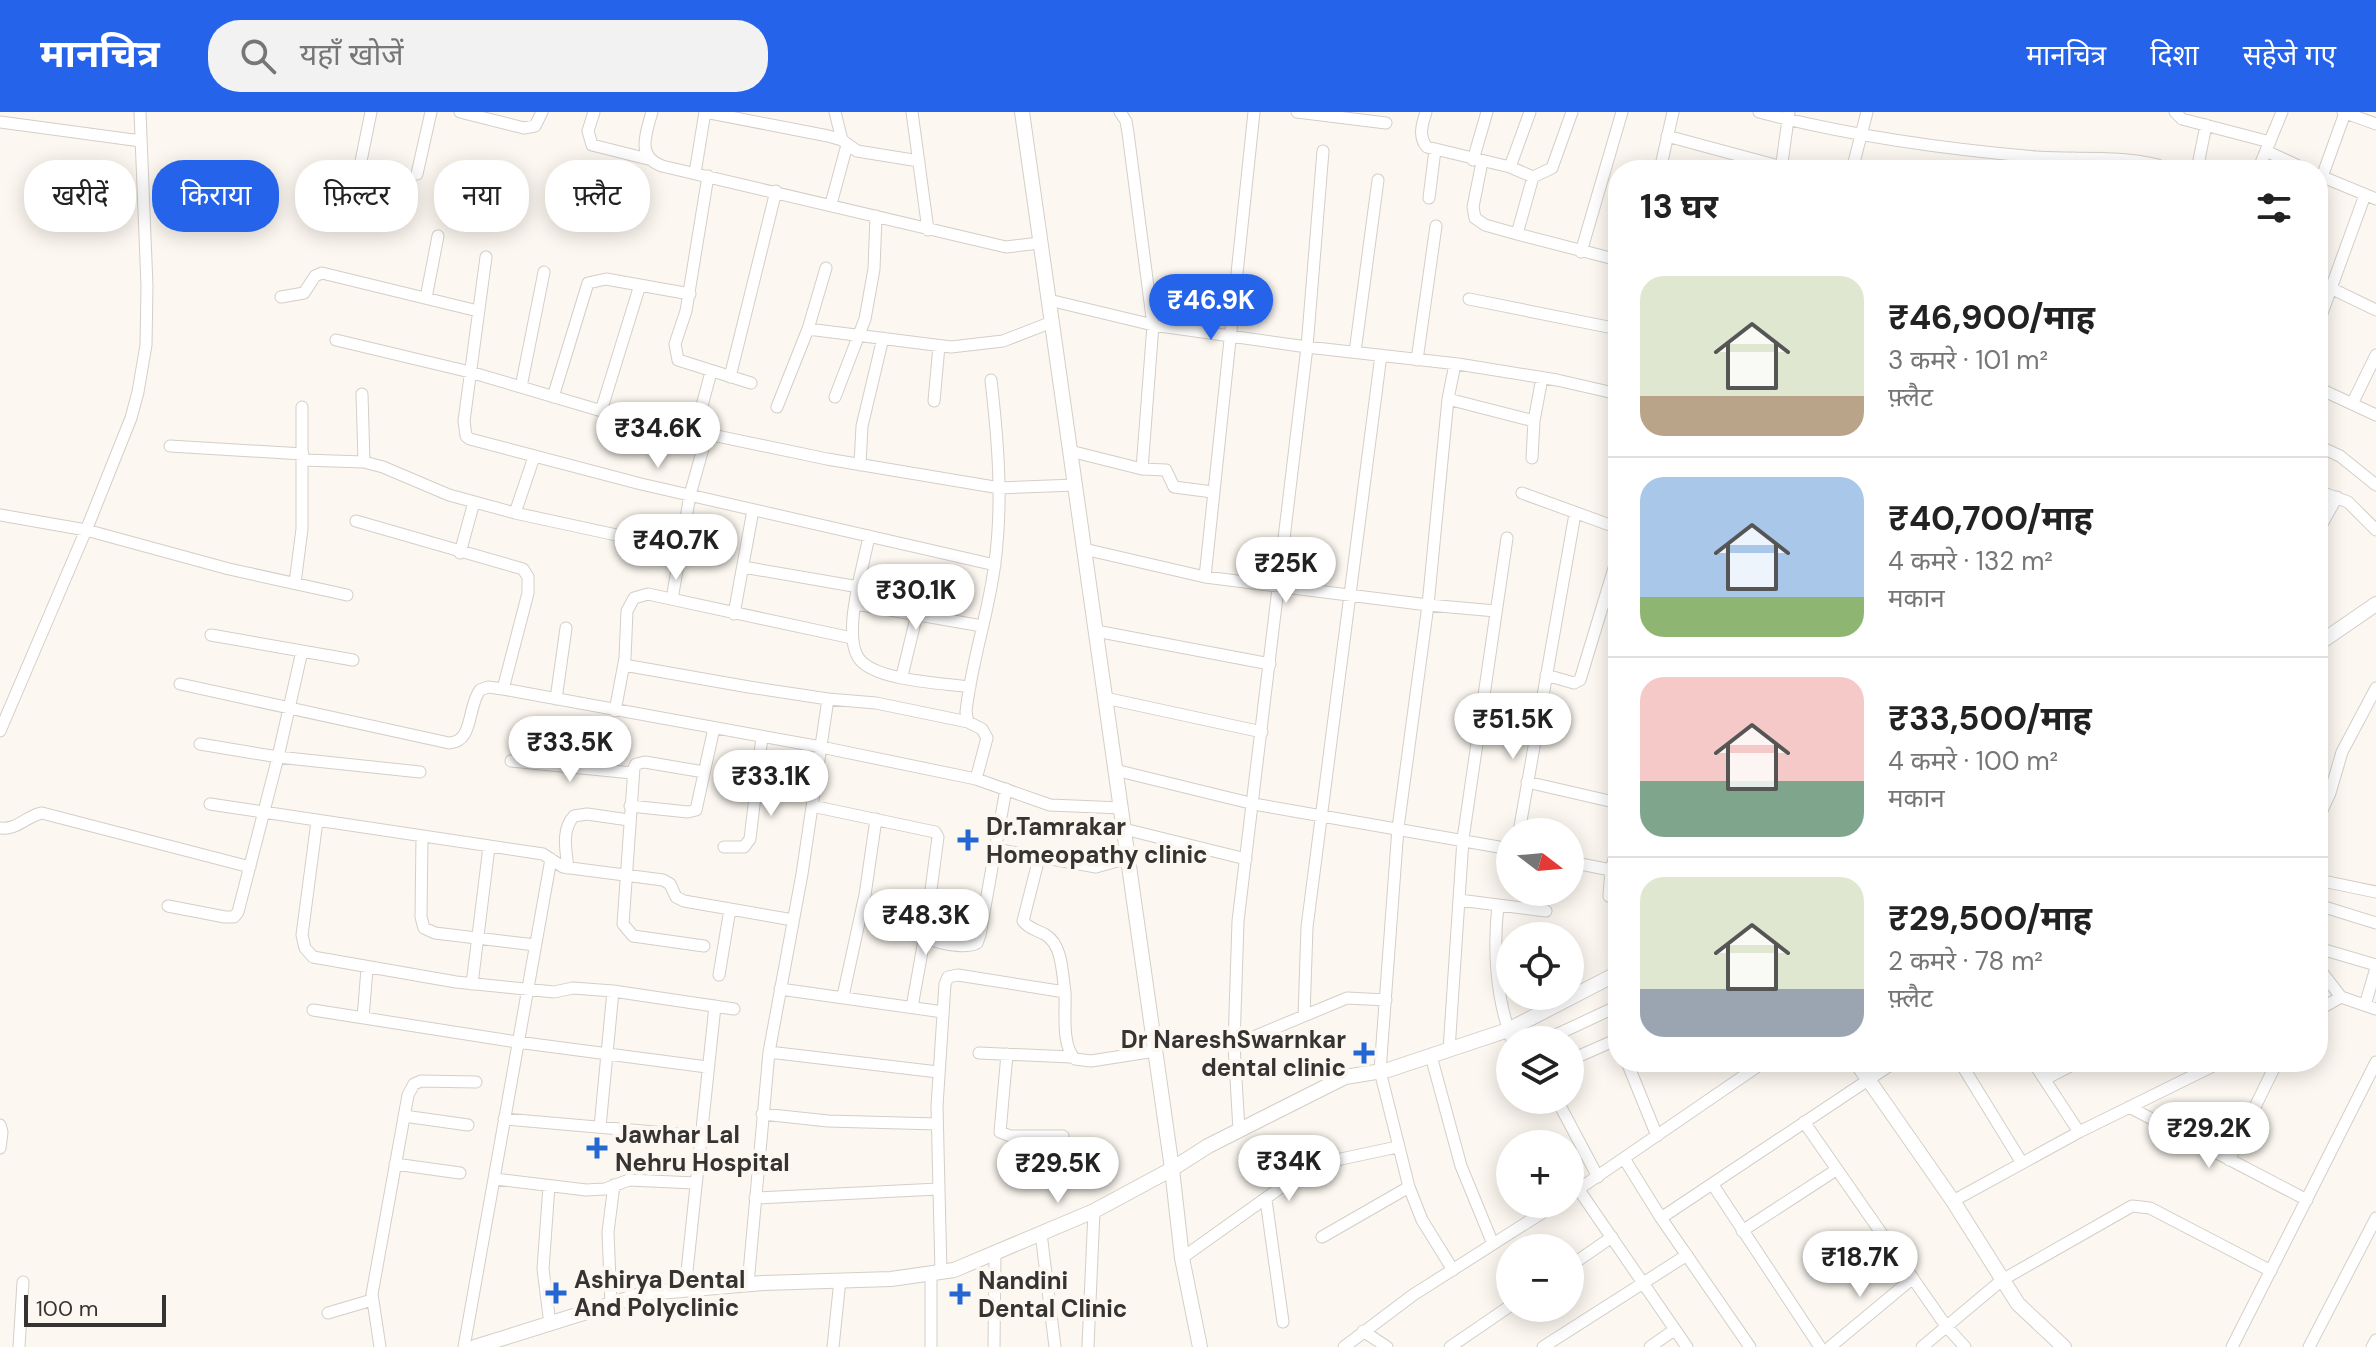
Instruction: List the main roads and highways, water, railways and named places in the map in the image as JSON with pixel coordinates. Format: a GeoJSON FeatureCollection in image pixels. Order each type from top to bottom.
{"type":"FeatureCollection","features":[{"type":"Feature","properties":{"kind":"place","name":"Dr.Tamrakar Homeopathy clinic"},"geometry":{"type":"Point","coordinates":[968,840]}},
{"type":"Feature","properties":{"kind":"place","name":"Dr NareshSwarnkar dental clinic"},"geometry":{"type":"Point","coordinates":[1364,1053]}},
{"type":"Feature","properties":{"kind":"place","name":"Jawhar Lal Nehru Hospital"},"geometry":{"type":"Point","coordinates":[597,1148]}},
{"type":"Feature","properties":{"kind":"place","name":"Ashirya Dental And Polyclinic"},"geometry":{"type":"Point","coordinates":[556,1293]}},
{"type":"Feature","properties":{"kind":"place","name":"Nandini Dental Clinic"},"geometry":{"type":"Point","coordinates":[960,1294]}}]}
